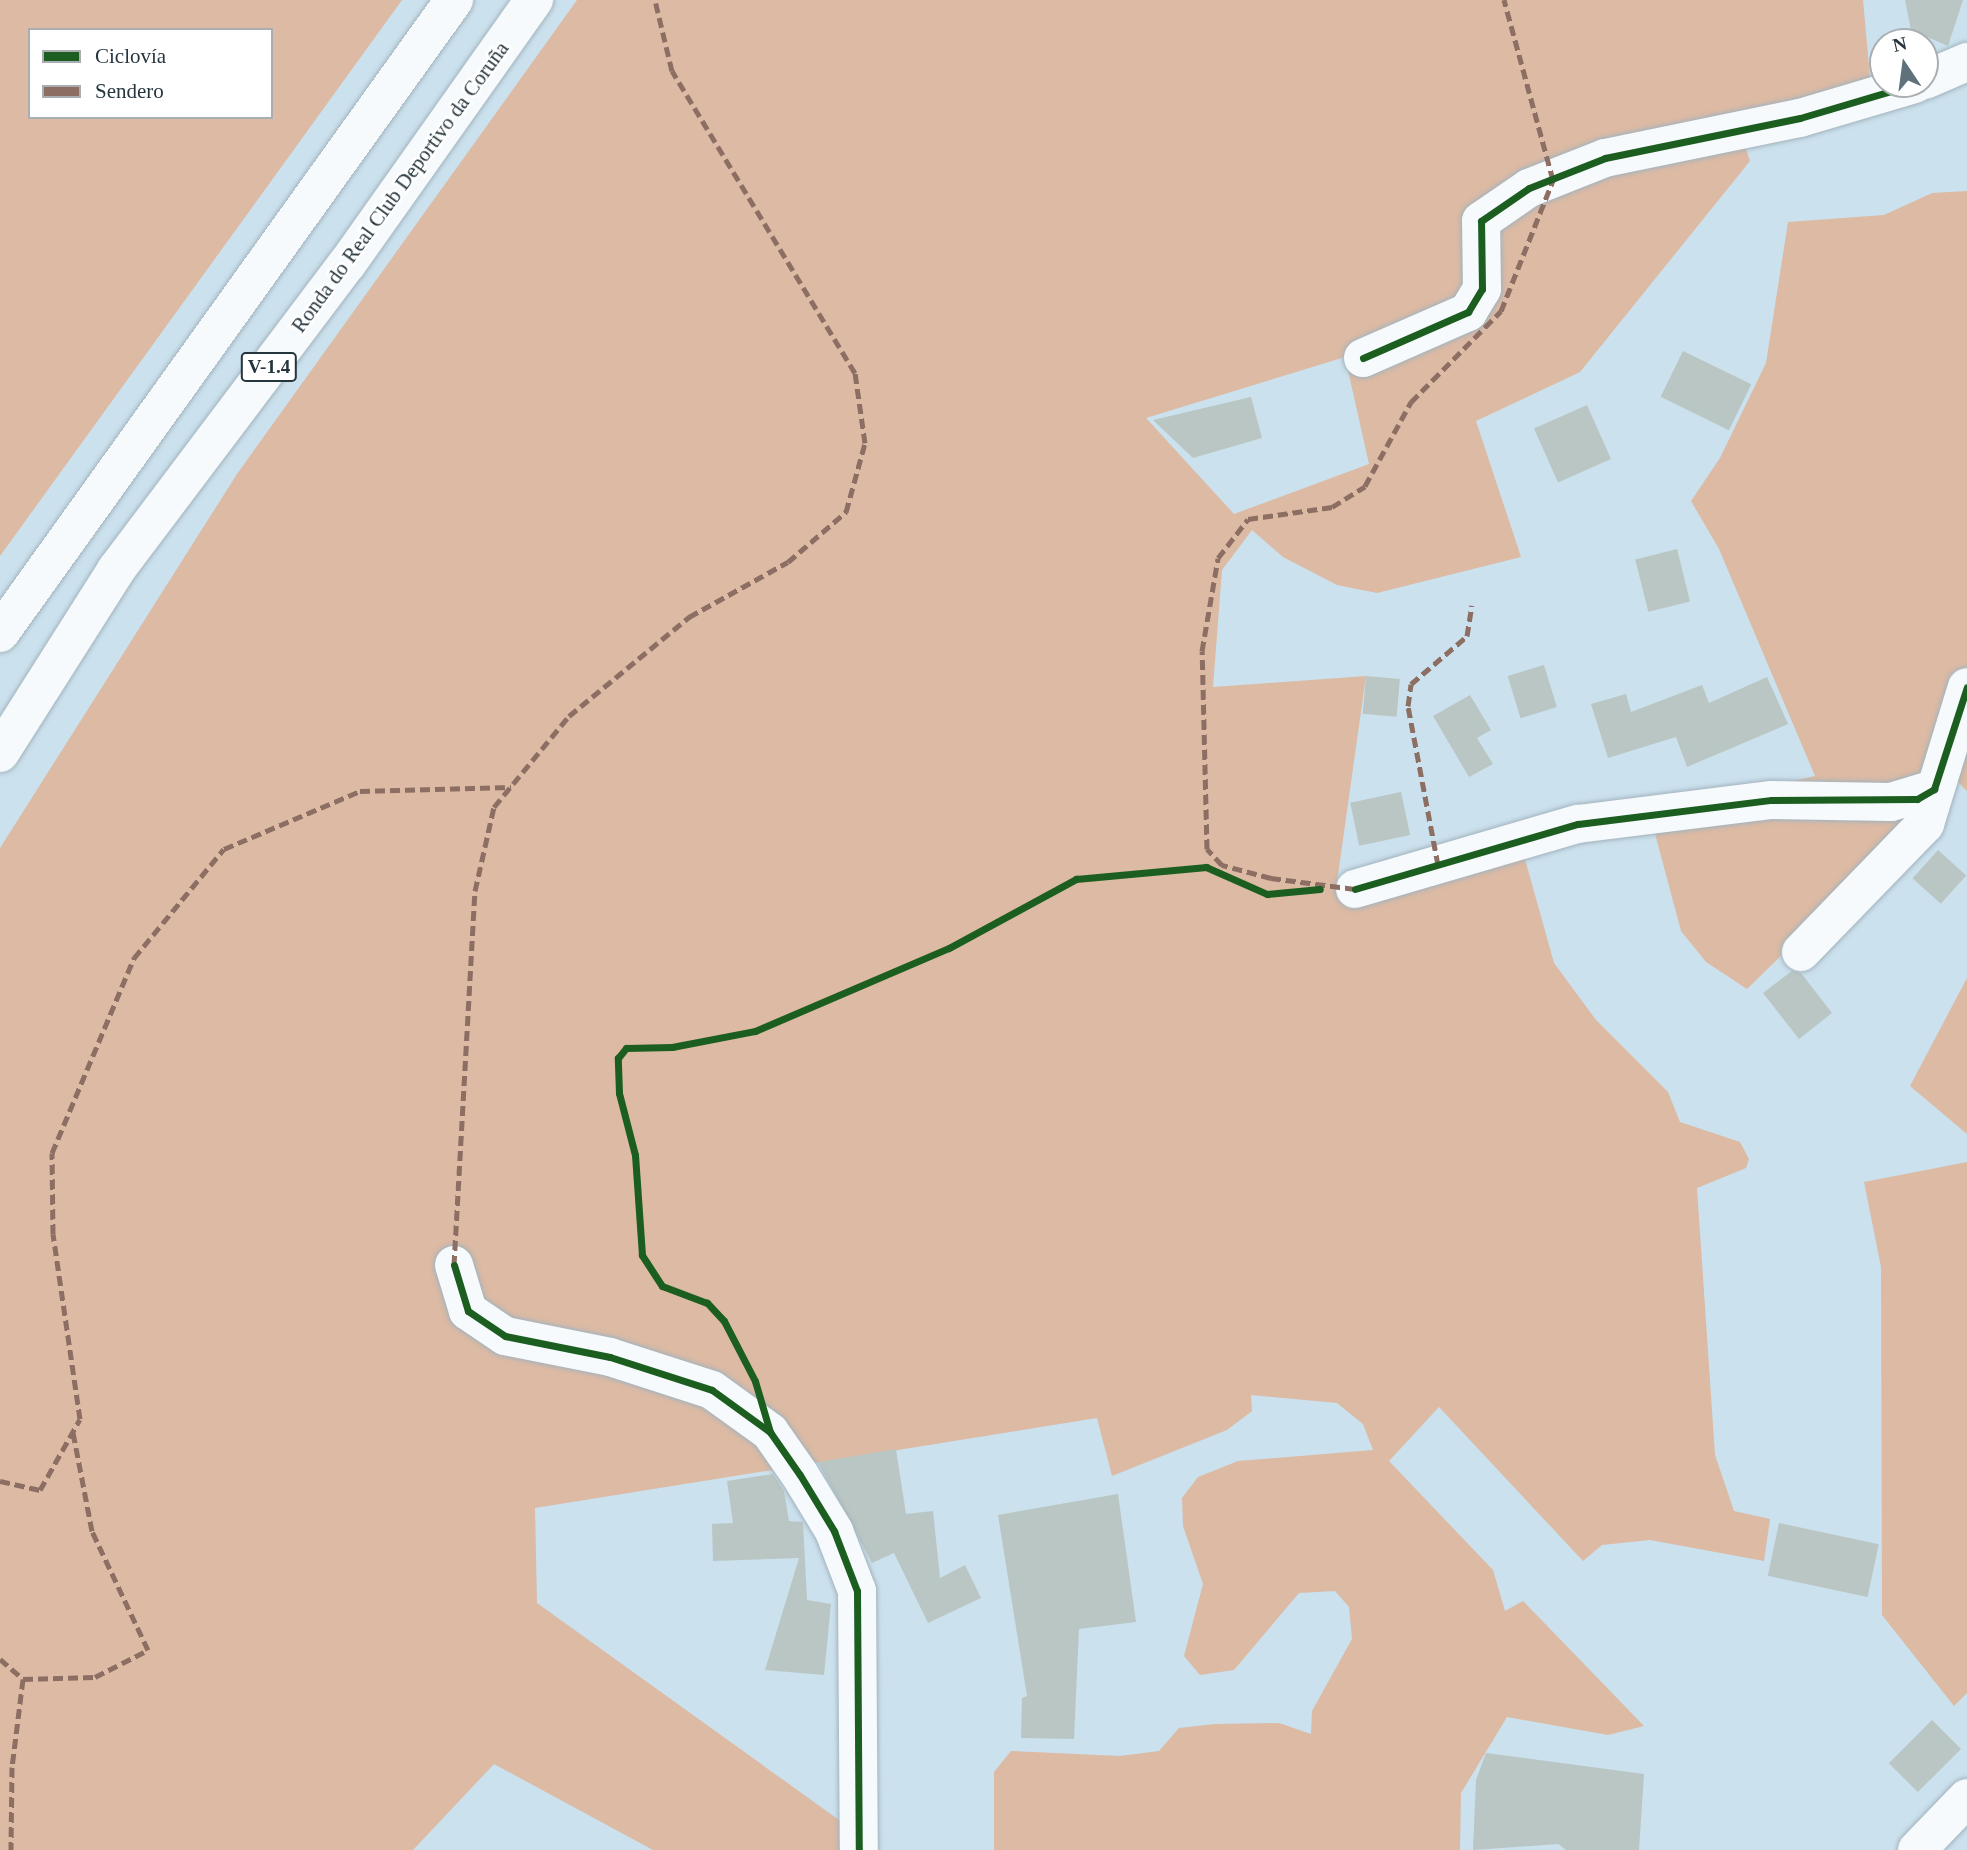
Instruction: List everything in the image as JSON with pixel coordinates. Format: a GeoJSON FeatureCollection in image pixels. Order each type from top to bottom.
{"type":"FeatureCollection","features":[{"type":"Feature","properties":{"kind":"main road"},"geometry":{"type":"LineString","coordinates":[[0,633],[454,0]]}},
{"type":"Feature","properties":{"kind":"main road","name":"Ronda do Real Club Deportivo da Coruña"},"geometry":{"type":"LineString","coordinates":[[0,753],[116,570],[347,264],[534,0]]}},
{"type":"Feature","properties":{"kind":"main road"},"geometry":{"type":"LineString","coordinates":[[1939,74],[1967,62]]}},
{"type":"Feature","properties":{"kind":"main road"},"geometry":{"type":"LineString","coordinates":[[1363,358],[1468,312],[1482,289],[1481,220],[1530,188],[1605,158],[1800,118],[1869,98]]}},
{"type":"Feature","properties":{"kind":"main road"},"geometry":{"type":"LineString","coordinates":[[1801,952],[1925,824],[1967,687]]}},
{"type":"Feature","properties":{"kind":"main road"},"geometry":{"type":"LineString","coordinates":[[1338,889],[1578,824],[1772,800],[1891,802],[1934,789]]}},
{"type":"Feature","properties":{"kind":"main road"},"geometry":{"type":"LineString","coordinates":[[454,1265],[468,1311],[505,1336],[610,1357],[712,1390],[770,1432],[800,1475],[834,1531],[857,1591],[859,1850]]}},
{"type":"Feature","properties":{"kind":"main road"},"geometry":{"type":"LineString","coordinates":[[1917,1850],[1967,1798]]}},
{"type":"Feature","properties":{"kind":"path"},"geometry":{"type":"LineString","coordinates":[[755,1381],[724,1321],[707,1303],[662,1286],[642,1255],[635,1155],[619,1093],[618,1058],[626,1048],[672,1047],[755,1031],[949,948],[1076,879],[1206,867],[1267,894],[1338,889]]}},
{"type":"Feature","properties":{"kind":"shaded area"},"geometry":{"type":"Polygon","coordinates":[[[0,0],[402,0],[0,556],[0,0]]]}},
{"type":"Feature","properties":{"kind":"shaded area"},"geometry":{"type":"Polygon","coordinates":[[[577,0],[1863,0],[1869,89],[1743,140],[1750,161],[1580,372],[1476,421],[1521,557],[1377,593],[1337,585],[1283,557],[1252,530],[1222,570],[1213,687],[1366,676],[1337,882],[1346,884],[1815,776],[1719,549],[1691,501],[1720,458],[1766,363],[1788,222],[1884,215],[1932,193],[1967,191],[1967,791],[1958,782],[1747,989],[1706,962],[1681,931],[1654,830],[1523,852],[1554,963],[1596,1020],[1668,1092],[1680,1122],[1740,1142],[1749,1159],[1746,1168],[1697,1188],[1715,1455],[1734,1511],[1770,1519],[1764,1561],[1650,1540],[1602,1545],[1583,1561],[1439,1407],[1389,1461],[1493,1570],[1505,1611],[1523,1601],[1644,1726],[1608,1735],[1507,1717],[1461,1793],[1460,1850],[994,1850],[994,1772],[1011,1751],[1120,1756],[1159,1751],[1179,1728],[1215,1724],[1279,1723],[1311,1734],[1312,1711],[1352,1639],[1349,1607],[1335,1591],[1299,1593],[1234,1670],[1200,1675],[1184,1656],[1203,1584],[1183,1526],[1182,1498],[1198,1477],[1238,1461],[1373,1450],[1363,1424],[1337,1403],[1251,1395],[1252,1411],[1227,1430],[1112,1476],[1097,1418],[535,1508],[537,1603],[846,1825],[846,1850],[653,1850],[494,1764],[413,1850],[0,1850],[0,848],[237,474],[577,0]],[[1345,357],[1146,418],[1234,514],[1369,464],[1345,357]]]}},
{"type":"Feature","properties":{"kind":"shaded area"},"geometry":{"type":"Polygon","coordinates":[[[1967,978],[1967,1134],[1910,1086],[1967,978]]]}},
{"type":"Feature","properties":{"kind":"shaded area"},"geometry":{"type":"Polygon","coordinates":[[[1967,1162],[1967,1693],[1954,1706],[1882,1615],[1881,1267],[1864,1182],[1967,1162]]]}},
{"type":"Feature","properties":{"kind":"building"},"geometry":{"type":"Polygon","coordinates":[[[1905,0],[1963,0],[1948,46],[1939,42],[1939,28],[1911,28],[1905,0]]]}},
{"type":"Feature","properties":{"kind":"building"},"geometry":{"type":"Polygon","coordinates":[[[1683,351],[1751,384],[1729,430],[1661,397],[1683,351]]]}},
{"type":"Feature","properties":{"kind":"building"},"geometry":{"type":"Polygon","coordinates":[[[1251,397],[1262,438],[1193,458],[1153,420],[1251,397]]]}},
{"type":"Feature","properties":{"kind":"building"},"geometry":{"type":"Polygon","coordinates":[[[1587,405],[1611,459],[1558,482],[1534,429],[1587,405]]]}},
{"type":"Feature","properties":{"kind":"building"},"geometry":{"type":"Polygon","coordinates":[[[1677,549],[1690,601],[1648,612],[1635,559],[1677,549]]]}},
{"type":"Feature","properties":{"kind":"building"},"geometry":{"type":"Polygon","coordinates":[[[1544,665],[1557,707],[1521,718],[1508,676],[1544,665]]]}},
{"type":"Feature","properties":{"kind":"building"},"geometry":{"type":"Polygon","coordinates":[[[1366,676],[1400,679],[1397,717],[1363,714],[1366,676]]]}},
{"type":"Feature","properties":{"kind":"building"},"geometry":{"type":"Polygon","coordinates":[[[1767,677],[1788,724],[1687,767],[1676,737],[1608,758],[1591,704],[1626,694],[1631,712],[1702,685],[1709,703],[1767,677]]]}},
{"type":"Feature","properties":{"kind":"building"},"geometry":{"type":"Polygon","coordinates":[[[1470,695],[1491,730],[1477,738],[1493,764],[1469,777],[1433,716],[1470,695]]]}},
{"type":"Feature","properties":{"kind":"building"},"geometry":{"type":"Polygon","coordinates":[[[1401,792],[1410,835],[1359,846],[1350,803],[1401,792]]]}},
{"type":"Feature","properties":{"kind":"building"},"geometry":{"type":"Polygon","coordinates":[[[1938,850],[1966,875],[1941,904],[1913,878],[1938,850]]]}},
{"type":"Feature","properties":{"kind":"building"},"geometry":{"type":"Polygon","coordinates":[[[1792,971],[1801,973],[1832,1013],[1799,1039],[1763,993],[1792,971]]]}},
{"type":"Feature","properties":{"kind":"building"},"geometry":{"type":"Polygon","coordinates":[[[896,1449],[906,1514],[933,1511],[940,1578],[965,1565],[981,1598],[928,1623],[894,1553],[872,1563],[818,1462],[896,1449]]]}},
{"type":"Feature","properties":{"kind":"building"},"geometry":{"type":"Polygon","coordinates":[[[773,1474],[784,1491],[789,1521],[803,1522],[807,1600],[831,1604],[824,1675],[765,1670],[799,1558],[713,1561],[712,1524],[733,1523],[727,1481],[773,1474]]]}},
{"type":"Feature","properties":{"kind":"building"},"geometry":{"type":"Polygon","coordinates":[[[1118,1494],[1136,1622],[1079,1629],[1074,1739],[1021,1738],[1022,1698],[1027,1696],[998,1515],[1118,1494]]]}},
{"type":"Feature","properties":{"kind":"building"},"geometry":{"type":"Polygon","coordinates":[[[1779,1523],[1879,1544],[1868,1597],[1768,1576],[1779,1523]]]}},
{"type":"Feature","properties":{"kind":"building"},"geometry":{"type":"Polygon","coordinates":[[[1932,1720],[1961,1749],[1918,1792],[1889,1763],[1932,1720]]]}},
{"type":"Feature","properties":{"kind":"building"},"geometry":{"type":"Polygon","coordinates":[[[1486,1753],[1644,1774],[1639,1850],[1566,1850],[1558,1844],[1473,1850],[1476,1780],[1486,1753]]]}},
{"type":"Feature","properties":{"kind":"marked path"},"geometry":{"type":"LineString","coordinates":[[454,1265],[475,891],[494,807],[569,716],[689,617],[788,562],[846,512],[865,443],[855,373],[672,71],[655,0]]}},
{"type":"Feature","properties":{"kind":"marked path"},"geometry":{"type":"LineString","coordinates":[[1355,889],[1271,878],[1222,865],[1207,849],[1202,651],[1218,558],[1248,519],[1332,507],[1365,486],[1411,402],[1501,311],[1553,180],[1504,0]]}},
{"type":"Feature","properties":{"kind":"marked path"},"geometry":{"type":"LineString","coordinates":[[1438,865],[1408,706],[1411,684],[1467,636],[1472,605]]}},
{"type":"Feature","properties":{"kind":"marked path"},"geometry":{"type":"LineString","coordinates":[[0,1481],[40,1490],[80,1419],[53,1234],[52,1153],[134,958],[224,849],[360,791],[511,787]]}},
{"type":"Feature","properties":{"kind":"marked path"},"geometry":{"type":"LineString","coordinates":[[23,1679],[95,1677],[148,1650],[92,1531],[73,1432]]}},
{"type":"Feature","properties":{"kind":"marked path"},"geometry":{"type":"LineString","coordinates":[[0,1659],[23,1679],[12,1767],[11,1850]]}},
{"type":"Feature","properties":{"kind":"cycle path"},"geometry":{"type":"LineString","coordinates":[[1363,358],[1468,312],[1482,289],[1481,221],[1529,188],[1605,158],[1800,118],[1869,98]]}},
{"type":"Feature","properties":{"kind":"cycle path"},"geometry":{"type":"LineString","coordinates":[[1355,889],[1578,824],[1772,800],[1917,799],[1934,789],[1967,687]]}},
{"type":"Feature","properties":{"kind":"cycle path"},"geometry":{"type":"LineString","coordinates":[[770,1432],[755,1381],[724,1321],[707,1303],[662,1286],[642,1255],[635,1155],[619,1093],[618,1058],[626,1048],[672,1047],[755,1031],[949,948],[1076,879],[1206,867],[1267,894],[1320,889]]}},
{"type":"Feature","properties":{"kind":"cycle path"},"geometry":{"type":"LineString","coordinates":[[454,1265],[468,1311],[505,1336],[610,1357],[712,1390],[770,1432],[800,1475],[834,1531],[857,1591],[859,1850]]}}]}
